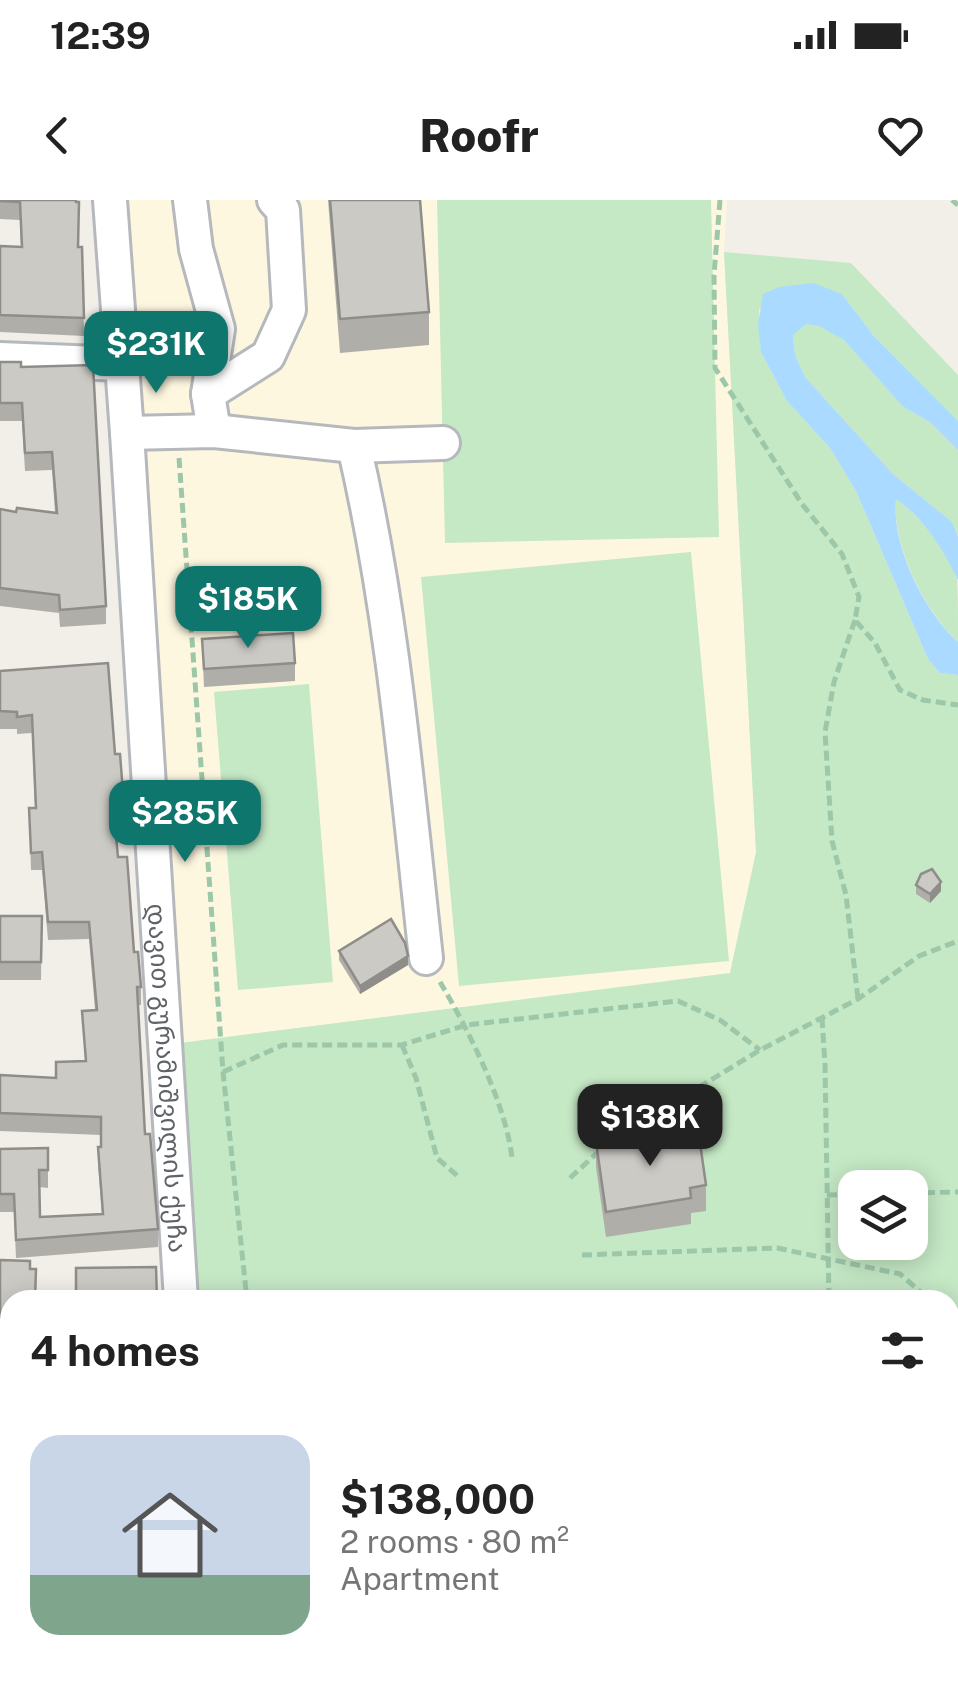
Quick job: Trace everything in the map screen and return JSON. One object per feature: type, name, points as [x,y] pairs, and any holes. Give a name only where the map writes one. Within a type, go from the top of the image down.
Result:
[{"type":"street","name":"დავით გურამიშვილის ქუჩა","points":[[110,200],[180,1290]]},
{"type":"street","points":[[190,200],[196,249],[218,329],[208,394],[214,431]]},
{"type":"street","points":[[208,394],[268,356],[289,310],[283,210],[274,200]]},
{"type":"street","points":[[0,359],[122,364]]},
{"type":"street","points":[[127,433],[214,431],[354,446],[443,443]]},
{"type":"street","points":[[354,446],[370,514],[395,690],[426,958]]},
{"type":"path","points":[[720,200],[714,275],[715,368],[802,504],[842,554],[859,597],[834,682],[825,732],[832,840],[846,895],[858,999]]},
{"type":"path","points":[[177,430],[223,1072],[245,1290]]},
{"type":"path","points":[[855,620],[874,643],[900,690],[923,700],[958,705]]},
{"type":"path","points":[[570,1178],[616,1136],[760,1050],[858,999],[919,956],[958,941]]},
{"type":"path","points":[[426,958],[466,1025],[509,1133],[512,1158]]},
{"type":"path","points":[[223,1072],[283,1045],[402,1045],[466,1025],[678,1001],[720,1020],[760,1050]]},
{"type":"path","points":[[822,1018],[828,1290]]},
{"type":"path","points":[[402,1045],[416,1078],[437,1158],[460,1178]]},
{"type":"path","points":[[928,1193],[958,1192]]},
{"type":"path","points":[[826,1195],[838,1195]]},
{"type":"path","points":[[582,1255],[777,1248],[900,1274],[918,1290]]},
{"type":"path","points":[[842,1682],[862,1682]]},
{"type":"shaded area","points":[[123,200],[727,200],[724,252],[756,852],[730,973],[180,1043]]},
{"type":"green space","points":[[437,200],[711,200],[719,537],[445,543]]},
{"type":"green space","points":[[724,252],[851,263],[958,375],[958,421],[873,335],[842,294],[759,309],[761,352],[787,401],[830,448],[856,491],[928,659],[940,673],[958,675],[958,1290],[194,1290],[180,1043],[730,973],[756,852]]},
{"type":"green space","points":[[805,323],[819,325],[844,340],[902,406],[931,423],[958,450],[958,537],[952,522],[893,474],[805,377],[795,355],[793,335]]},
{"type":"green space","points":[[896,497],[932,534],[953,567],[957,579],[958,642],[933,612],[912,575],[899,535]]},
{"type":"green space","points":[[691,552],[729,961],[459,986],[421,577]]},
{"type":"green space","points":[[309,684],[333,982],[238,990],[214,692]]},
{"type":"water","points":[[813,283],[842,294],[873,335],[958,421],[958,450],[931,423],[902,406],[844,340],[819,326],[806,324],[793,335],[795,355],[805,377],[893,474],[952,522],[958,537],[958,580],[932,535],[896,499],[904,556],[933,613],[958,642],[958,675],[940,673],[928,659],[856,491],[830,448],[787,401],[761,352],[758,325],[763,294],[779,287]]},
{"type":"building","points":[[0,200],[79,202],[84,318],[0,315],[0,246],[22,247],[20,202]]},
{"type":"building","points":[[330,200],[420,200],[429,312],[340,319]]},
{"type":"building","points":[[0,362],[21,362],[21,367],[93,365],[106,606],[60,610],[59,595],[0,588],[0,509],[57,513],[52,452],[25,453],[22,403],[0,403]]},
{"type":"building","points":[[293,633],[295,663],[204,669],[202,639]]},
{"type":"building","points":[[108,663],[115,754],[120,754],[123,792],[112,793],[118,857],[127,857],[134,952],[138,952],[145,1134],[150,1134],[158,1229],[16,1240],[14,1194],[0,1194],[0,1149],[48,1148],[48,1170],[39,1170],[40,1217],[103,1214],[98,1147],[101,1117],[0,1113],[0,1075],[56,1078],[56,1062],[86,1061],[82,1011],[97,1010],[89,922],[48,922],[42,852],[31,853],[29,808],[36,808],[32,715],[17,717],[17,712],[0,711],[0,671]]},
{"type":"building","points":[[932,869],[941,882],[930,894],[916,885],[921,874]]},
{"type":"building","points":[[0,916],[42,916],[41,962],[0,962]]},
{"type":"building","points":[[391,919],[408,956],[360,986],[339,951]]},
{"type":"building","points":[[681,1128],[682,1139],[699,1136],[706,1185],[690,1188],[691,1198],[606,1212],[596,1142]]},
{"type":"building","points":[[0,1260],[30,1261],[30,1269],[36,1269],[35,1290],[0,1290]]},
{"type":"building","points":[[156,1267],[157,1290],[76,1290],[76,1268]]}]
